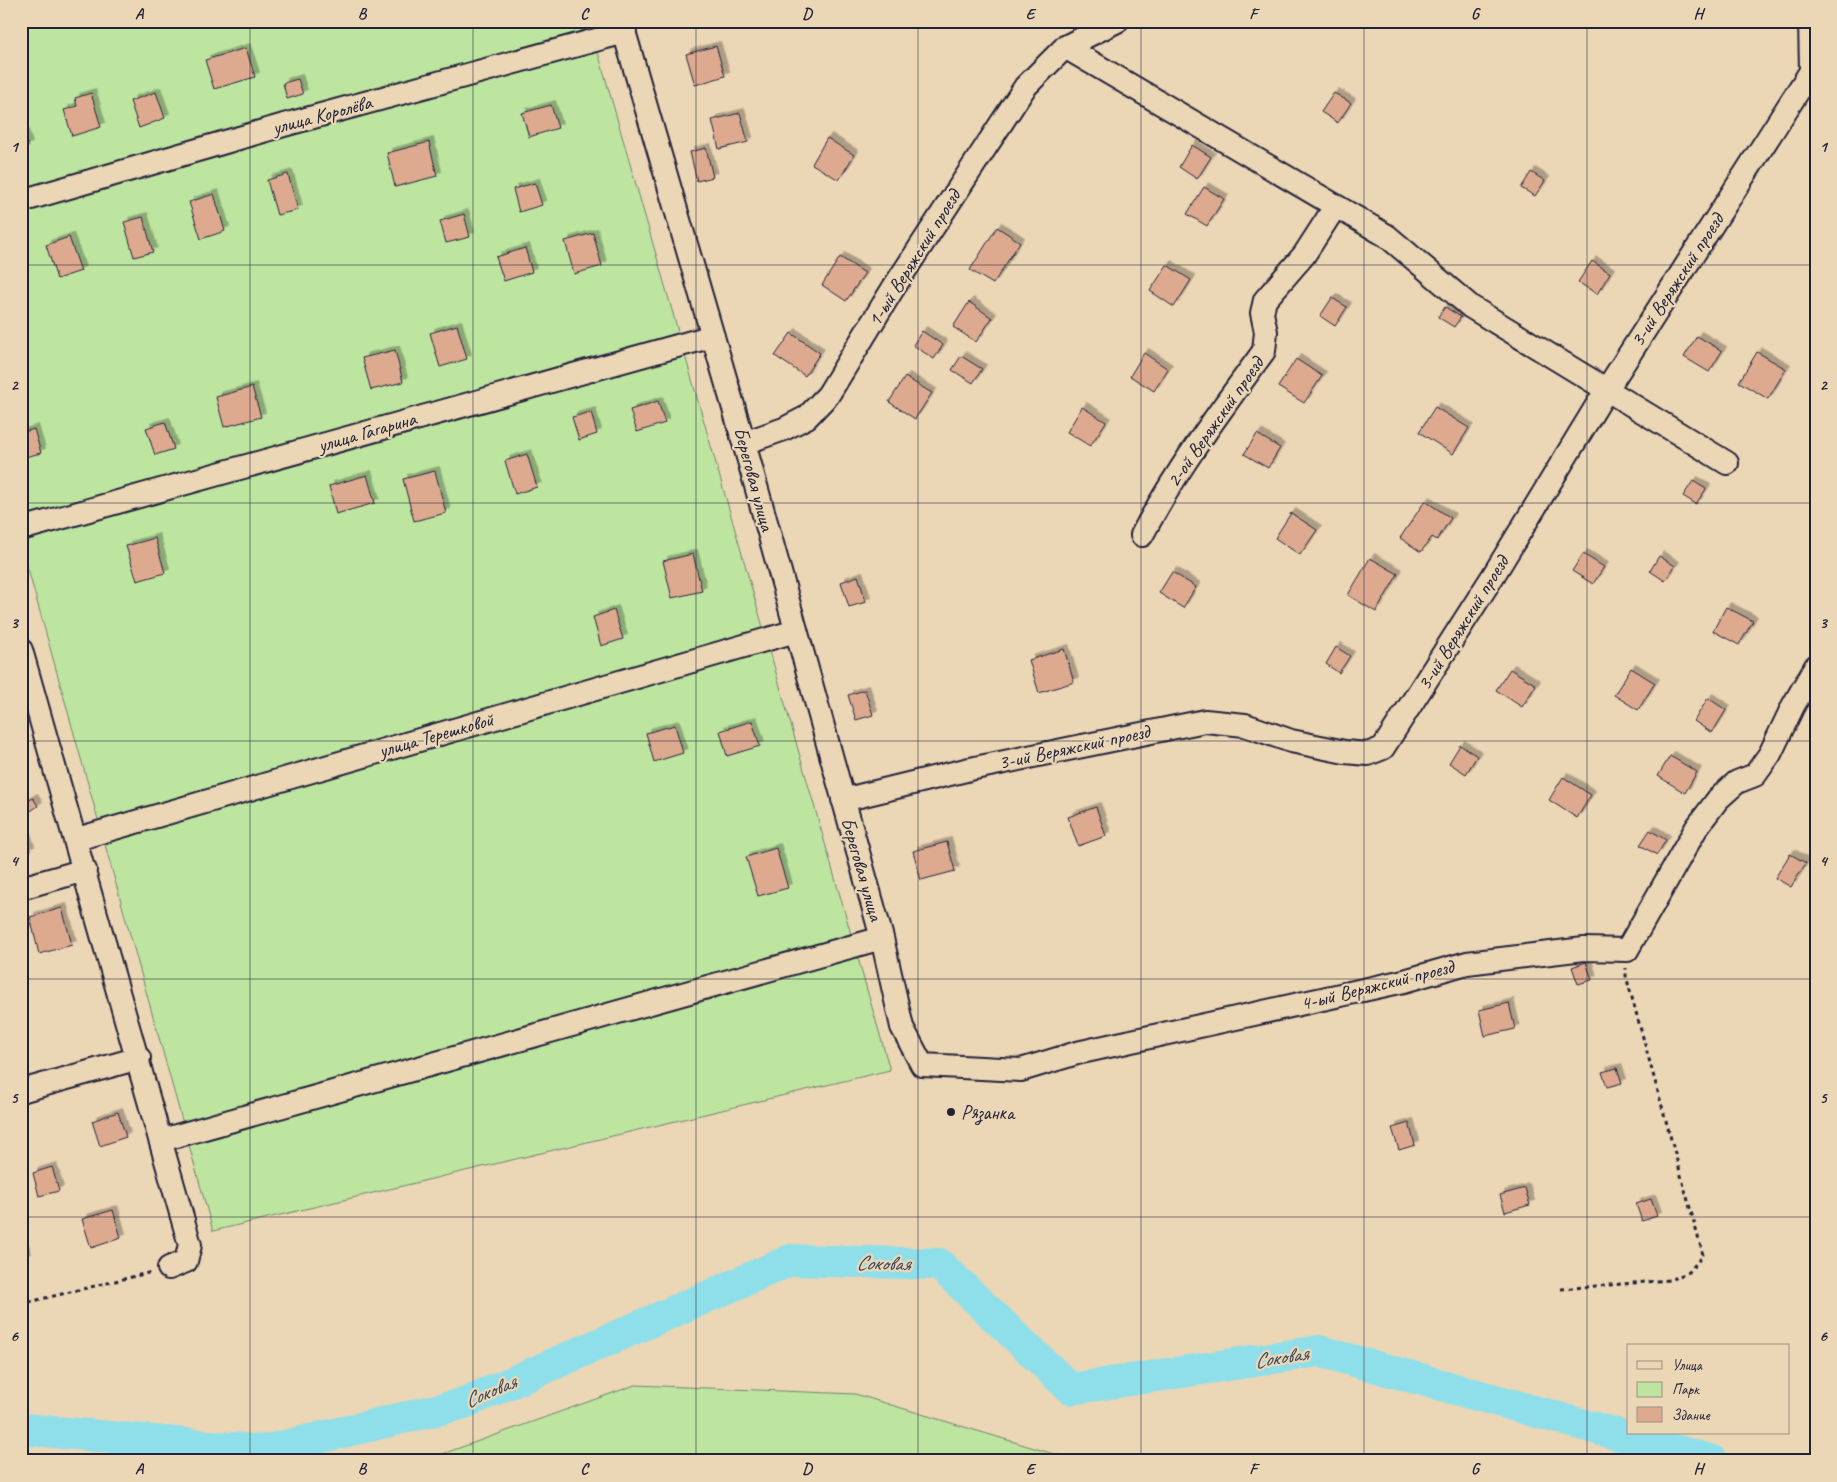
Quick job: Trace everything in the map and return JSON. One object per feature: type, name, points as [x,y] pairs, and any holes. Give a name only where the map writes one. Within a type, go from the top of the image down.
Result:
[{"type":"street","name":"1-ый Веряжский проезд","points":[[744,443],[784,429],[806,417],[828,395],[894,287],[1025,87],[1065,47],[1117,21]]},
{"type":"street","name":"3-ий Веряжский проезд","points":[[843,800],[980,767],[1205,721],[1245,725],[1291,741],[1345,752],[1368,754],[1383,748],[1493,576],[1608,389],[1811,71],[1810,21]]},
{"type":"street","name":"улица Королёва","points":[[21,202],[623,27]]},
{"type":"street","name":"Береговая улица","points":[[623,27],[744,443],[882,938]]},
{"type":"street","points":[[1065,47],[1386,236],[1471,307],[1727,463]]},
{"type":"street","name":"2-ой Веряжский проезд","points":[[1142,535],[1158,505],[1197,443],[1264,351],[1266,332],[1262,313],[1265,300],[1304,255],[1335,207]]},
{"type":"street","name":"улица Гагарина","points":[[21,529],[713,336]]},
{"type":"street","name":"улица Терешковой","points":[[77,839],[796,631]]},
{"type":"street","points":[[21,650],[77,839],[190,1246],[186,1261],[169,1268]]},
{"type":"street","points":[[1627,950],[1697,828],[1718,799],[1737,782],[1755,776],[1770,754],[1792,706],[1816,666]]},
{"type":"street","points":[[21,888],[85,870]]},
{"type":"street","points":[[162,1140],[882,938]]},
{"type":"street","name":"4-ый Веряжский проезд","points":[[882,938],[902,1027],[922,1065],[1021,1070],[1077,1053],[1404,981],[1467,963],[1584,949],[1627,950]]},
{"type":"street","points":[[21,1091],[138,1058]]},
{"type":"path","points":[[1561,1289],[1670,1280],[1689,1272],[1703,1255],[1662,1116],[1626,976],[1627,950]]},
{"type":"path","points":[[21,1304],[169,1268]]},
{"type":"green space","points":[[21,21],[589,21],[890,1070],[213,1231],[21,544]]},
{"type":"green space","points":[[635,1385],[855,1394],[1077,1461],[423,1461]]},
{"type":"building","points":[[420,21],[442,21],[421,27]]},
{"type":"building","points":[[716,46],[725,76],[695,85],[686,54]]},
{"type":"building","points":[[246,48],[255,77],[214,89],[205,60]]},
{"type":"building","points":[[298,79],[303,94],[287,99],[283,83]]},
{"type":"building","points":[[156,92],[165,118],[139,128],[130,101]]},
{"type":"building","points":[[91,93],[101,127],[72,136],[64,110],[77,106],[75,98]]},
{"type":"building","points":[[1334,93],[1351,103],[1338,123],[1321,112]]},
{"type":"building","points":[[551,105],[558,128],[529,137],[522,113]]},
{"type":"building","points":[[740,113],[748,142],[719,149],[712,120]]},
{"type":"building","points":[[21,123],[28,147],[21,149]]},
{"type":"building","points":[[827,138],[854,155],[839,180],[812,164]]},
{"type":"building","points":[[429,142],[437,176],[395,187],[387,153]]},
{"type":"building","points":[[1192,145],[1211,157],[1197,179],[1179,167]]},
{"type":"building","points":[[706,148],[713,177],[697,181],[690,152]]},
{"type":"building","points":[[1531,172],[1545,181],[1535,196],[1521,188]]},
{"type":"building","points":[[288,174],[298,210],[277,215],[267,180]]},
{"type":"building","points":[[535,183],[542,205],[519,212],[513,189]]},
{"type":"building","points":[[1204,187],[1224,199],[1207,226],[1187,214]]},
{"type":"building","points":[[214,194],[225,231],[201,239],[189,202]]},
{"type":"building","points":[[464,214],[470,237],[446,243],[440,221]]},
{"type":"building","points":[[143,217],[153,252],[134,257],[124,222]]},
{"type":"building","points":[[997,227],[1020,242],[993,284],[970,270]]},
{"type":"building","points":[[593,233],[602,266],[574,274],[565,241]]},
{"type":"building","points":[[69,237],[81,271],[57,279],[46,245]]},
{"type":"building","points":[[525,248],[532,272],[504,281],[496,257]]},
{"type":"building","points":[[840,257],[865,273],[846,301],[822,285]]},
{"type":"building","points":[[1592,261],[1610,273],[1597,294],[1578,282]]},
{"type":"building","points":[[1167,265],[1191,280],[1174,307],[1150,291]]},
{"type":"building","points":[[1332,298],[1347,307],[1335,326],[1320,316]]},
{"type":"building","points":[[969,302],[992,318],[976,342],[953,327]]},
{"type":"building","points":[[1445,307],[1461,317],[1454,327],[1438,317]]},
{"type":"building","points":[[457,325],[467,359],[440,367],[430,333]]},
{"type":"building","points":[[922,331],[943,345],[934,359],[913,345]]},
{"type":"building","points":[[791,333],[820,353],[805,376],[775,356]]},
{"type":"building","points":[[1697,336],[1722,351],[1709,372],[1684,357]]},
{"type":"building","points":[[395,350],[403,382],[371,390],[362,358]]},
{"type":"building","points":[[1757,352],[1786,369],[1768,399],[1739,382]]},
{"type":"building","points":[[1144,353],[1168,369],[1154,391],[1130,376]]},
{"type":"building","points":[[961,356],[982,369],[973,383],[952,370]]},
{"type":"building","points":[[1296,359],[1322,376],[1304,403],[1278,387]]},
{"type":"building","points":[[905,377],[932,393],[915,419],[889,402]]},
{"type":"building","points":[[252,387],[261,417],[224,427],[216,397]]},
{"type":"building","points":[[658,401],[665,423],[637,432],[630,410]]},
{"type":"building","points":[[1082,407],[1106,422],[1090,446],[1067,432]]},
{"type":"building","points":[[1435,407],[1469,428],[1453,454],[1419,432]]},
{"type":"building","points":[[591,412],[597,434],[579,440],[572,417]]},
{"type":"building","points":[[165,422],[174,449],[155,455],[146,428]]},
{"type":"building","points":[[34,429],[41,453],[21,458],[21,433]]},
{"type":"building","points":[[1257,434],[1280,448],[1268,468],[1244,454]]},
{"type":"building","points":[[527,454],[537,487],[515,494],[505,461]]},
{"type":"building","points":[[435,471],[446,513],[414,521],[403,479]]},
{"type":"building","points":[[367,475],[375,503],[336,514],[329,486]]},
{"type":"building","points":[[1693,481],[1706,489],[1696,504],[1683,496]]},
{"type":"building","points":[[1425,501],[1451,518],[1437,540],[1432,537],[1421,552],[1400,538]]},
{"type":"building","points":[[1291,513],[1317,530],[1300,555],[1275,538]]},
{"type":"building","points":[[155,538],[165,573],[137,581],[126,546]]},
{"type":"building","points":[[693,554],[702,591],[672,598],[663,561]]},
{"type":"building","points":[[1583,554],[1604,567],[1593,584],[1572,571]]},
{"type":"building","points":[[1659,556],[1675,566],[1665,581],[1650,571]]},
{"type":"building","points":[[1370,558],[1398,574],[1376,612],[1348,595]]},
{"type":"building","points":[[1172,572],[1196,587],[1183,608],[1159,593]]},
{"type":"building","points":[[858,576],[866,602],[849,607],[841,582]]},
{"type":"building","points":[[1726,607],[1753,621],[1739,645],[1713,631]]},
{"type":"building","points":[[614,610],[623,639],[601,646],[593,617]]},
{"type":"building","points":[[1336,647],[1350,656],[1339,673],[1326,664]]},
{"type":"building","points":[[1064,649],[1074,682],[1039,693],[1029,660]]},
{"type":"building","points":[[1631,668],[1655,683],[1638,710],[1614,695]]},
{"type":"building","points":[[1510,669],[1536,685],[1522,707],[1496,690]]},
{"type":"building","points":[[865,690],[873,715],[856,720],[848,695]]},
{"type":"building","points":[[1708,698],[1726,710],[1712,733],[1694,721]]},
{"type":"building","points":[[752,721],[760,746],[727,756],[720,731]]},
{"type":"building","points":[[675,725],[683,753],[654,762],[646,733]]},
{"type":"building","points":[[1460,745],[1477,756],[1466,774],[1449,763]]},
{"type":"building","points":[[1670,756],[1697,772],[1685,793],[1658,776]]},
{"type":"building","points":[[1563,777],[1591,795],[1577,818],[1549,800]]},
{"type":"building","points":[[33,798],[38,806],[29,812],[23,804]]},
{"type":"building","points":[[1096,807],[1106,836],[1078,846],[1068,817]]},
{"type":"building","points":[[1650,830],[1666,840],[1657,855],[1640,845]]},
{"type":"building","points":[[25,834],[30,851],[21,853],[21,835]]},
{"type":"building","points":[[947,842],[955,871],[921,880],[913,851]]},
{"type":"building","points":[[776,848],[788,888],[758,896],[746,857]]},
{"type":"building","points":[[1790,854],[1806,863],[1791,887],[1775,878]]},
{"type":"building","points":[[62,908],[72,945],[39,954],[30,917]]},
{"type":"building","points":[[1586,962],[1592,980],[1578,984],[1572,967]]},
{"type":"building","points":[[1509,1003],[1515,1029],[1485,1036],[1479,1010]]},
{"type":"building","points":[[1617,1068],[1622,1083],[1607,1087],[1602,1072]]},
{"type":"building","points":[[118,1112],[126,1137],[100,1146],[92,1121]]},
{"type":"building","points":[[1409,1123],[1415,1145],[1399,1150],[1392,1128]]},
{"type":"building","points":[[52,1167],[59,1191],[39,1196],[33,1173]]},
{"type":"building","points":[[1525,1188],[1530,1205],[1505,1212],[1500,1195]]},
{"type":"building","points":[[1651,1199],[1657,1216],[1642,1221],[1636,1204]]},
{"type":"building","points":[[113,1210],[121,1238],[91,1248],[82,1219]]},
{"type":"building","points":[[21,1241],[27,1258],[21,1260]]},
{"type":"waterway","name":"Соковая","points":[[21,1429],[263,1451],[462,1404],[791,1260],[939,1264],[1071,1389],[1319,1351],[1713,1461]]},
{"type":"place","name":"Рязанка","points":[[951,1112]]}]
